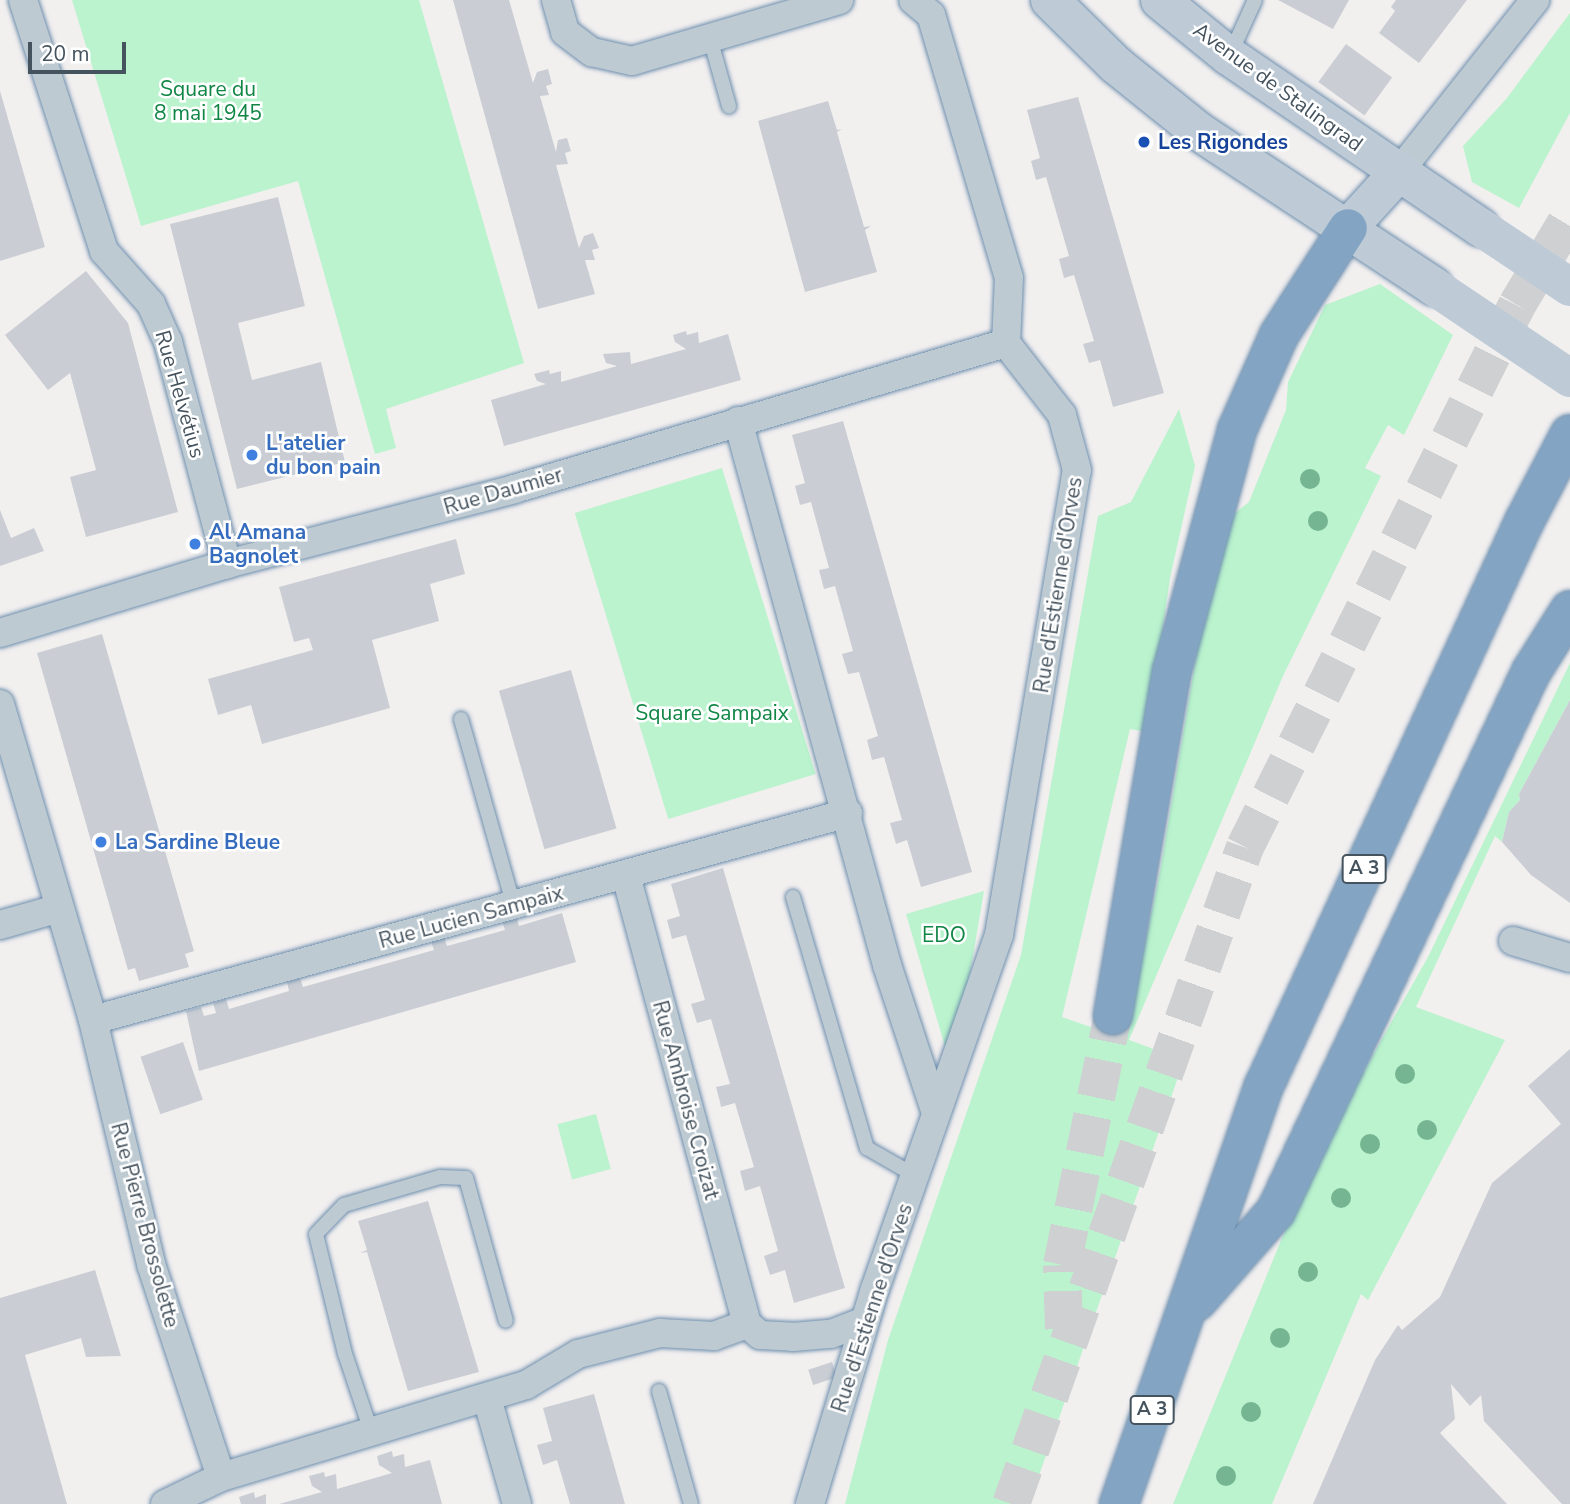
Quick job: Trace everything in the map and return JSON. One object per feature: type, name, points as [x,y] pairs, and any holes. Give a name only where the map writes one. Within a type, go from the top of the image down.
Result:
[{"type":"highway","points":[[1113,1015],[1172,671],[1237,430],[1279,335],[1348,228]]},
{"type":"highway","name":"A 3","points":[[1119,1504],[1264,1086],[1524,522],[1570,434]]},
{"type":"highway","points":[[1184,1315],[1276,1211],[1531,672],[1570,610]]},
{"type":"main road","points":[[1050,0],[1116,65],[1198,131],[1348,228],[1570,378]]},
{"type":"main road","name":"Avenue de Stalingrad","points":[[1160,0],[1229,56],[1570,287]]},
{"type":"main road","points":[[1348,228],[1398,173]]},
{"type":"street","name":"Rue Helvétius","points":[[23,0],[88,215],[104,251],[151,303],[168,342],[227,564]]},
{"type":"street","points":[[556,0],[565,32],[592,52],[632,61],[839,0]]},
{"type":"street","points":[[914,0],[931,15],[1009,278],[1006,343]]},
{"type":"street","points":[[1398,173],[1535,0]]},
{"type":"street","name":"Rue Daumier","points":[[0,633],[227,564],[514,489],[1006,343]]},
{"type":"street","name":"Rue d'Estienne d'Orves","points":[[810,1504],[865,1321],[999,935],[1011,881],[1077,470],[1062,415],[1006,343]]},
{"type":"street","points":[[738,421],[848,813],[887,965],[936,1113]]},
{"type":"street","name":"Rue Pierre Brossolette","points":[[0,704],[93,1020],[151,1264],[222,1478]]},
{"type":"street","name":"Rue Lucien Sampaix","points":[[93,1020],[848,813]]},
{"type":"street","name":"Rue Ambroise Croizat","points":[[626,876],[747,1325]]},
{"type":"street","points":[[0,925],[60,908]]},
{"type":"street","points":[[1513,941],[1570,958]]},
{"type":"street","points":[[165,1504],[222,1478],[526,1385],[578,1354],[660,1333],[714,1336],[747,1325],[760,1335],[793,1337],[831,1334],[865,1321]]},
{"type":"street","points":[[487,1398],[517,1504]]},
{"type":"lane","points":[[1229,56],[1255,0]]},
{"type":"lane","points":[[710,38],[729,106]]},
{"type":"lane","points":[[461,719],[514,905]]},
{"type":"lane","points":[[793,897],[867,1148],[914,1175]]},
{"type":"lane","points":[[373,1434],[345,1354],[316,1234],[344,1205],[440,1177],[466,1178],[506,1321]]},
{"type":"lane","points":[[659,1391],[691,1504]]},
{"type":"green space","name":"Square du 8 mai 1945","points":[[72,0],[419,0],[524,363],[386,409],[396,448],[375,454],[298,181],[141,226]]},
{"type":"green space","points":[[1570,13],[1570,113],[1519,208],[1472,182],[1463,146],[1507,98]]},
{"type":"green space","points":[[1380,284],[1453,335],[1404,435],[1388,425],[1365,468],[1381,476],[1283,676],[1129,1040],[1184,1060],[1029,1504],[845,1504],[888,1340],[1021,955],[1098,516],[1131,502],[1179,409],[1195,466],[1170,578],[1148,732],[1130,729],[1062,1017],[1125,1039],[1160,871],[1205,603],[1226,520],[1249,502],[1286,410],[1288,382],[1325,305]]},
{"type":"green space","name":"Square Sampaix","points":[[722,468],[816,774],[668,819],[575,513]]},
{"type":"green space","points":[[1570,663],[1570,700],[1519,794],[1520,800],[1509,812],[1502,842],[1495,836],[1416,1007],[1505,1040],[1368,1300],[1361,1294],[1272,1504],[1173,1504],[1314,1160],[1429,955]]},
{"type":"green space","name":"EDO","points":[[984,891],[966,997],[946,1050],[906,914]]},
{"type":"green space","points":[[596,1114],[611,1169],[572,1179],[557,1124]]},
{"type":"building","points":[[453,0],[509,0],[533,83],[537,72],[548,69],[552,84],[546,86],[549,95],[540,96],[556,152],[558,140],[567,138],[571,151],[565,153],[568,164],[556,165],[579,248],[584,236],[593,233],[599,248],[592,250],[595,260],[585,260],[595,294],[538,309]]},
{"type":"building","points":[[1278,0],[1349,0],[1333,29]]},
{"type":"building","points":[[1396,0],[1467,0],[1419,63],[1379,33],[1395,11],[1391,7]]},
{"type":"building","points":[[1346,44],[1392,78],[1364,116],[1318,82]]},
{"type":"building","points":[[0,91],[45,247],[0,261]]},
{"type":"building","points":[[1078,97],[1164,393],[1113,407],[1100,360],[1089,363],[1083,344],[1094,341],[1074,275],[1064,278],[1059,259],[1069,256],[1046,177],[1036,180],[1031,161],[1040,158],[1027,110]]},
{"type":"building","points":[[828,101],[837,130],[842,129],[837,132],[864,227],[871,226],[865,230],[877,272],[805,292],[758,121]]},
{"type":"building","points":[[278,197],[305,306],[238,323],[252,380],[321,362],[345,462],[237,489],[170,224]]},
{"type":"building","points":[[86,271],[128,323],[178,512],[86,537],[70,477],[96,470],[70,373],[48,390],[5,335]]},
{"type":"building","points":[[686,331],[687,335],[698,332],[699,343],[728,334],[741,380],[504,446],[491,400],[546,384],[537,381],[534,374],[549,370],[550,374],[561,371],[561,382],[617,366],[606,363],[603,354],[630,352],[631,364],[686,349],[675,342],[673,335]]},
{"type":"building","points":[[843,421],[972,872],[921,887],[907,840],[896,844],[890,823],[902,820],[884,757],[872,760],[867,740],[878,736],[859,672],[848,674],[842,654],[853,651],[835,586],[824,589],[819,570],[829,568],[811,502],[800,505],[795,486],[805,483],[792,435]]},
{"type":"building","points":[[0,510],[11,538],[34,528],[44,551],[0,566]]},
{"type":"building","points":[[456,539],[465,574],[430,584],[439,621],[372,640],[390,708],[262,744],[251,705],[218,715],[208,679],[313,650],[309,638],[294,642],[279,587]]},
{"type":"building","points":[[102,634],[194,951],[185,954],[189,967],[139,981],[135,968],[128,970],[37,653]]},
{"type":"building","points":[[571,670],[616,829],[544,849],[499,691]]},
{"type":"building","points":[[1570,700],[1570,903],[1531,875],[1502,842],[1509,812],[1520,800],[1519,794]]},
{"type":"building","points":[[723,868],[845,1288],[794,1303],[785,1270],[770,1275],[764,1256],[778,1251],[760,1186],[745,1191],[740,1171],[754,1167],[735,1103],[721,1107],[716,1087],[730,1084],[711,1019],[697,1023],[691,1004],[705,1000],[686,935],[672,939],[667,920],[680,916],[671,884]]},
{"type":"building","points":[[562,913],[576,962],[199,1071],[186,1011],[201,1007],[204,1016],[216,1013],[213,1003],[226,999],[229,1009],[289,991],[287,982],[300,978],[303,987],[434,950],[431,941],[444,937],[447,946],[505,930],[502,920],[516,916],[519,926]]},
{"type":"building","points":[[183,1042],[203,1100],[160,1114],[140,1057]]},
{"type":"building","points":[[1570,1049],[1570,1504],[1562,1504],[1484,1421],[1481,1395],[1470,1406],[1451,1384],[1455,1419],[1440,1433],[1507,1504],[1313,1504],[1375,1360],[1398,1325],[1402,1330],[1440,1297],[1492,1183],[1561,1124],[1528,1086]]},
{"type":"building","points":[[428,1201],[479,1372],[408,1391],[367,1252],[360,1253],[367,1250],[358,1221]]},
{"type":"building","points":[[95,1270],[121,1356],[86,1357],[81,1338],[25,1355],[67,1504],[0,1504],[0,1298]]},
{"type":"building","points":[[832,1362],[837,1377],[813,1385],[808,1370]]},
{"type":"building","points":[[594,1394],[625,1504],[570,1504],[557,1460],[543,1465],[537,1445],[552,1441],[543,1408]]},
{"type":"building","points":[[392,1451],[393,1457],[404,1454],[405,1467],[430,1460],[442,1504],[279,1504],[322,1492],[312,1486],[309,1476],[324,1472],[325,1477],[336,1474],[337,1489],[392,1473],[379,1465],[377,1456]]},
{"type":"building","points":[[254,1492],[255,1498],[266,1494],[266,1504],[241,1504],[239,1497]]},
{"type":"tunnel","points":[[1011,1504],[1245,847],[1517,305],[1570,216]]},
{"type":"tunnel","points":[[1064,1329],[1062,1265],[1113,1015]]},
{"type":"place","name":"Les Rigondes","points":[[1144,142]]},
{"type":"place","name":"L'atelier du bon pain","points":[[252,455]]},
{"type":"place","name":"Al Amana Bagnolet","points":[[195,544]]},
{"type":"place","name":"La Sardine Bleue","points":[[101,842]]}]
